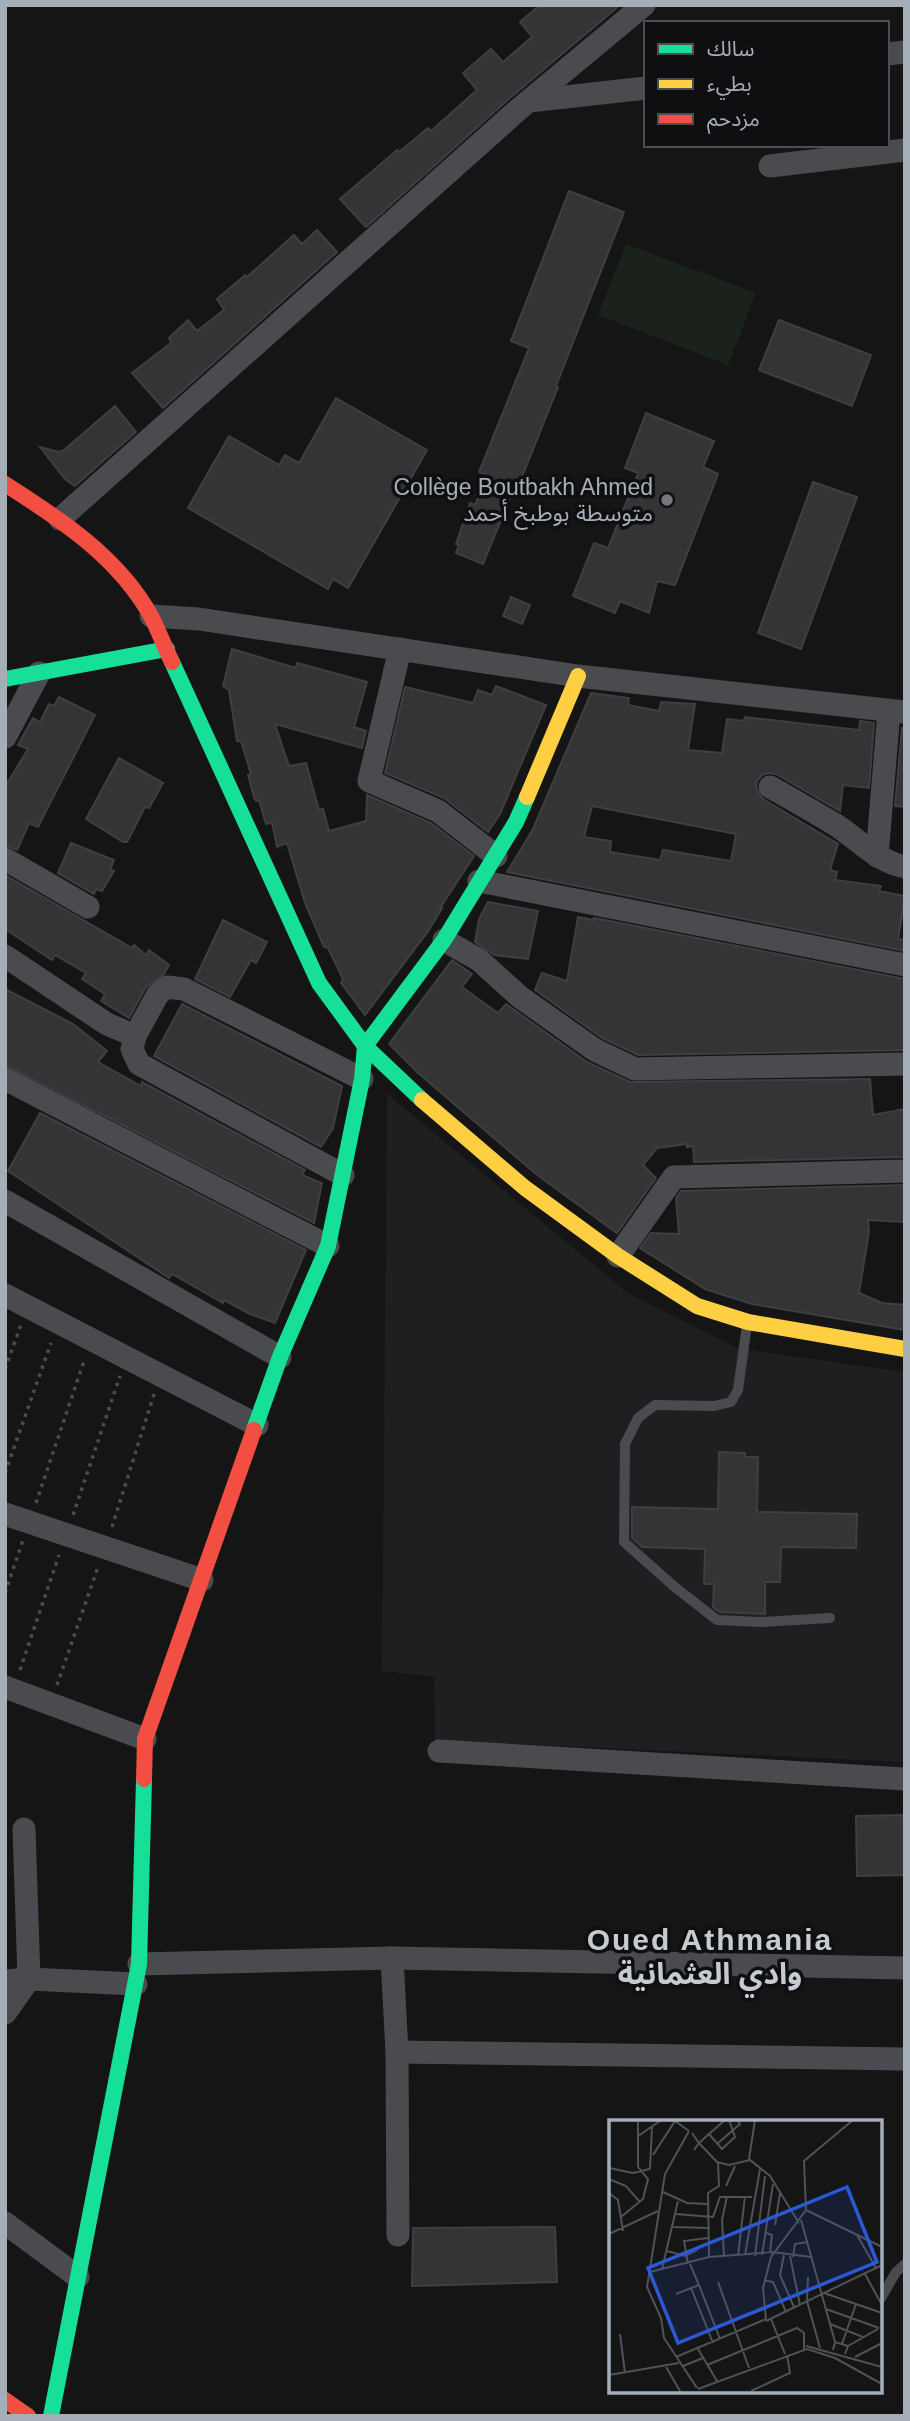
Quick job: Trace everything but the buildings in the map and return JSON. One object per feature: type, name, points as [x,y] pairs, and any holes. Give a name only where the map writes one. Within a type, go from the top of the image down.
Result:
[{"type":"street","points":[[60,519],[529,101],[644,5]]},
{"type":"street","points":[[529,101],[644,88]]},
{"type":"street","points":[[770,166],[905,150]]},
{"type":"street","points":[[5,484],[60,519],[123,576],[151,616],[319,983],[365,1046],[406,1087],[525,1188],[618,1256],[697,1306],[748,1322],[905,1349]]},
{"type":"street","points":[[151,616],[199,619],[578,676],[897,712],[877,856]]},
{"type":"street","points":[[5,679],[167,649]]},
{"type":"street","points":[[400,649],[369,781],[438,811],[496,856]]},
{"type":"street","points":[[5,737],[39,673]]},
{"type":"street","points":[[51,2416],[137,1974],[145,1739],[280,1357],[328,1246],[362,1079],[365,1046],[444,940],[516,822],[578,676]]},
{"type":"street","points":[[770,787],[838,827],[877,856],[894,865],[905,867]]},
{"type":"street","points":[[5,859],[88,907]]},
{"type":"street","points":[[480,881],[905,965]]},
{"type":"street","points":[[444,940],[479,960],[520,998],[595,1050],[635,1069],[905,1064]]},
{"type":"street","points":[[5,956],[107,1024],[135,1036]]},
{"type":"street","points":[[343,1175],[139,1064],[132,1049],[135,1036],[158,994],[167,987],[184,989],[362,1079]]},
{"type":"street","points":[[5,1079],[328,1246]]},
{"type":"street","points":[[618,1256],[674,1177],[905,1171]]},
{"type":"street","points":[[5,1201],[280,1357]]},
{"type":"street","points":[[5,1295],[257,1425]]},
{"type":"street","points":[[5,1514],[202,1580]]},
{"type":"street","points":[[9,1689],[145,1739]]},
{"type":"street","points":[[439,1751],[905,1779]]},
{"type":"street","points":[[5,2013],[29,1979],[24,1829]]},
{"type":"street","points":[[392,1958],[397,2052],[398,2235]]},
{"type":"street","points":[[5,1981],[392,1958],[905,1968]]},
{"type":"street","points":[[397,2052],[905,2059]]},
{"type":"street","points":[[5,2223],[78,2277]]},
{"type":"street","points":[[5,2400],[28,2416]]},
{"type":"lane","points":[[748,1322],[738,1390],[731,1402],[714,1406],[655,1405],[638,1418],[625,1444],[624,1542],[717,1620],[761,1622],[830,1618]]},
{"type":"lane","points":[[882,2297],[905,2264]]},
{"type":"path","points":[[5,1369],[28,1307]]},
{"type":"path","points":[[5,1473],[59,1323]]},
{"type":"path","points":[[5,1593],[91,1339]]},
{"type":"path","points":[[9,1689],[66,1535],[126,1358]]},
{"type":"path","points":[[50,1704],[105,1548],[160,1375]]},
{"type":"shaded area","points":[[626,244],[756,293],[728,365],[598,315]]},
{"type":"shaded area","points":[[387,1094],[628,1293],[740,1349],[905,1372],[905,1762],[435,1740],[434,1677],[382,1671]]},
{"type":"traffic: fast","points":[[5,679],[167,649]]},
{"type":"traffic: fast","points":[[172,662],[319,983],[365,1046],[422,1100]]},
{"type":"traffic: fast","points":[[254,1430],[280,1357],[328,1246],[362,1079],[365,1046],[444,940],[516,822],[527,797]]},
{"type":"traffic: fast","points":[[51,2416],[139,1964],[144,1779]]},
{"type":"traffic: slow","points":[[527,797],[578,676]]},
{"type":"traffic: slow","points":[[422,1100],[525,1188],[618,1256],[697,1306],[748,1322],[905,1349]]},
{"type":"traffic: jam","points":[[5,484],[47,511],[106,558],[139,596],[172,662]]},
{"type":"traffic: jam","points":[[144,1779],[145,1739],[254,1430]]},
{"type":"traffic: jam","points":[[5,2400],[28,2416]]},
{"type":"place","name":"Collège Boutbakh Ahmed متوسطة بوطبخ أحمد","points":[[667,500]]},
{"type":"district","name":"Oued Athmania وادي العثمانية","points":[[710,1958]]}]
